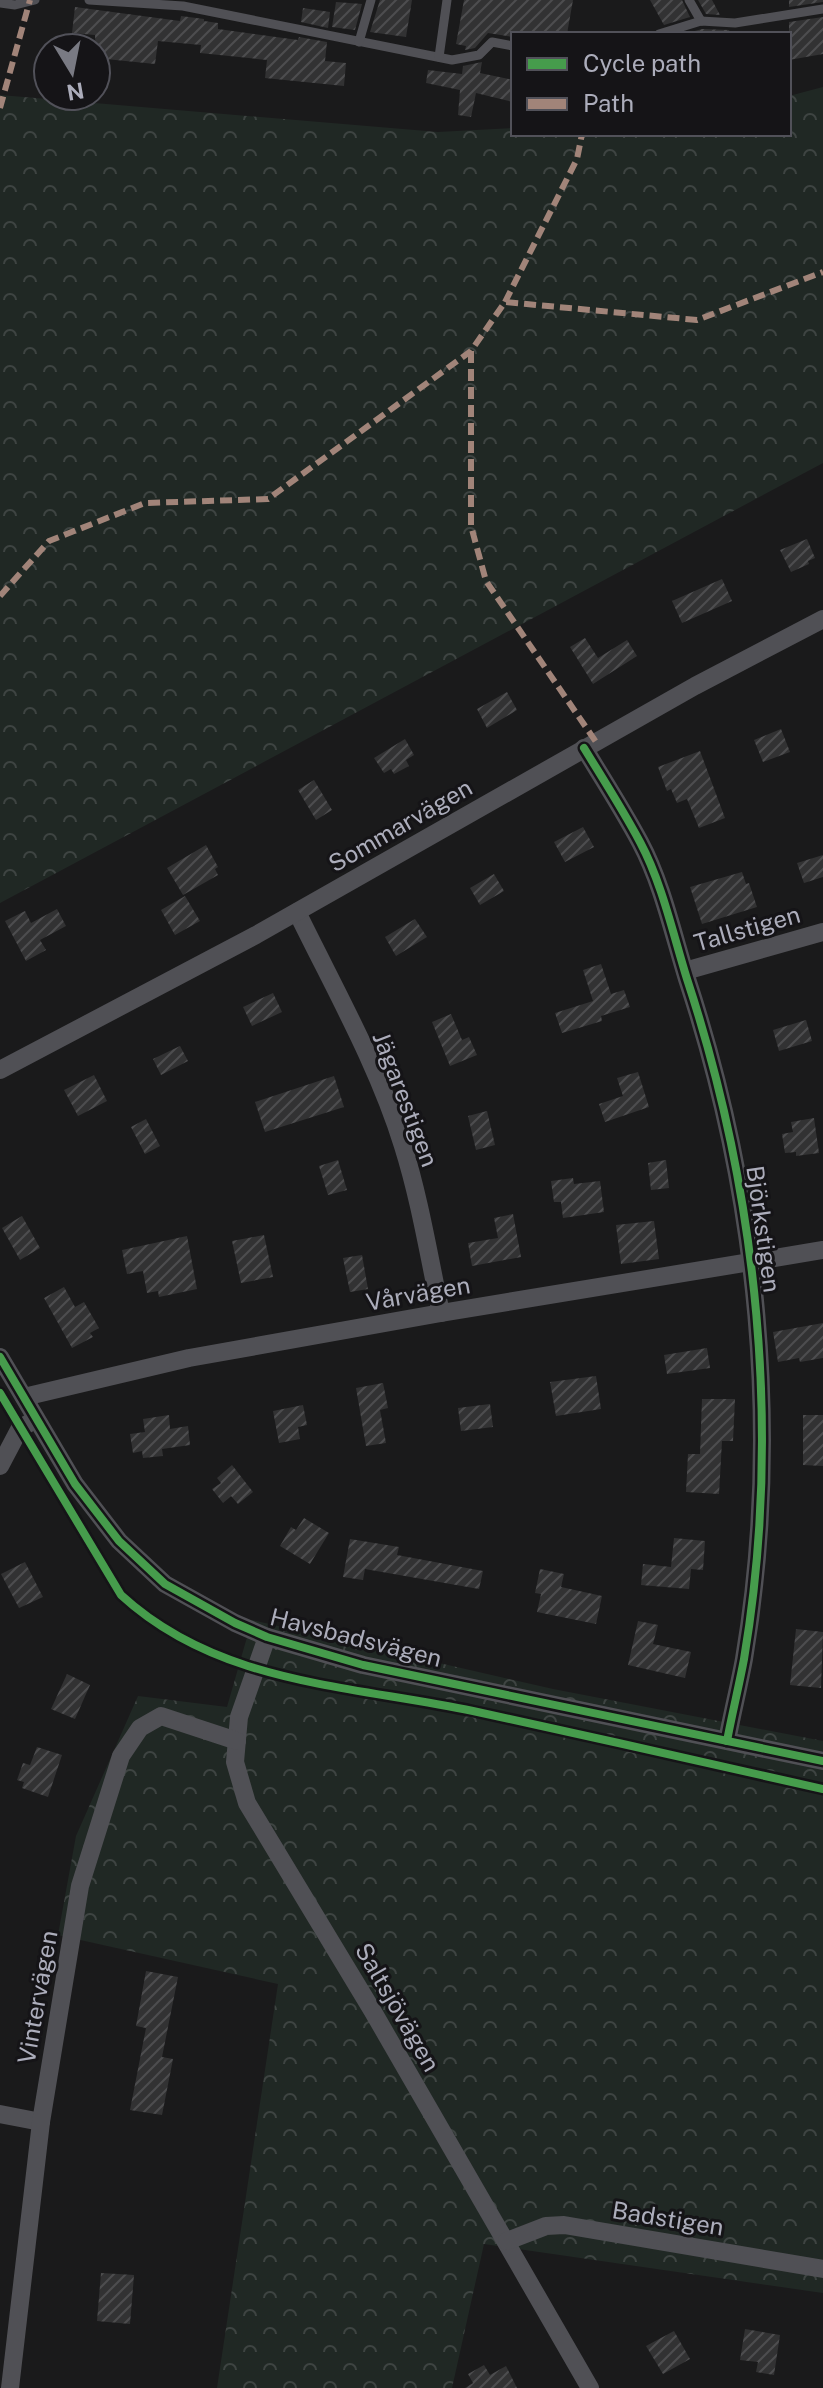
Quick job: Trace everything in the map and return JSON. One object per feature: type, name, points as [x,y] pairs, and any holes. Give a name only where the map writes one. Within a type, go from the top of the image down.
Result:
[{"type":"street","name":"Sommarvägen","points":[[0,1070],[297,912],[695,686],[823,619]]},
{"type":"street","name":"Björkstigen","points":[[584,748],[641,843],[709,1044],[727,1117],[752,1262],[761,1449],[759,1522],[744,1657],[727,1741]]},
{"type":"street","name":"Jägarestigen","points":[[297,912],[367,1056],[402,1143],[441,1313]]},
{"type":"street","name":"Tallstigen","points":[[685,971],[823,932]]},
{"type":"street","name":"Vårvägen","points":[[24,1397],[189,1358],[823,1250]]},
{"type":"street","name":"Havsbadsvägen","points":[[0,1357],[75,1484],[119,1541],[165,1584],[235,1623],[267,1637],[363,1665],[823,1761]]},
{"type":"street","points":[[0,1466],[20,1428],[35,1420]]},
{"type":"street","name":"Saltsjövägen","points":[[267,1637],[239,1717],[235,1762],[247,1803],[348,1969],[590,2388]]},
{"type":"street","name":"Vintervägen","points":[[10,2388],[41,2122],[80,1886],[121,1756],[140,1728],[161,1716],[237,1741]]},
{"type":"street","points":[[0,2114],[41,2122]]},
{"type":"street","name":"Badstigen","points":[[507,2241],[546,2226],[564,2225],[823,2269]]},
{"type":"lane","points":[[0,3],[15,5],[35,0]]},
{"type":"lane","points":[[89,0],[184,3],[452,60],[479,55],[492,42],[511,46]]},
{"type":"lane","points":[[359,42],[371,0]]},
{"type":"lane","points":[[439,57],[447,0]]},
{"type":"lane","points":[[689,0],[701,21]]},
{"type":"lane","points":[[665,32],[701,21],[735,23],[823,9]]},
{"type":"green space","points":[[823,87],[823,463],[0,903],[0,95],[32,98],[32,112],[112,112],[112,104],[438,132],[511,128],[511,136],[791,136],[791,95]]},
{"type":"green space","points":[[252,1620],[553,1689],[823,1741],[823,2293],[484,2244],[452,2388],[217,2388],[278,1984],[58,1935],[76,1836],[138,1696],[227,1707]]},
{"type":"building","points":[[380,0],[412,0],[406,37],[370,32]]},
{"type":"building","points":[[464,0],[573,0],[567,32],[511,32],[511,37],[488,33],[475,48],[465,50],[466,46],[456,44]]},
{"type":"building","points":[[650,0],[682,0],[690,17],[664,25]]},
{"type":"building","points":[[698,0],[712,0],[720,15],[706,14]]},
{"type":"building","points":[[789,0],[823,0],[823,2],[789,7]]},
{"type":"building","points":[[336,2],[362,4],[355,30],[332,27]]},
{"type":"building","points":[[75,7],[180,21],[181,16],[204,19],[218,23],[218,29],[327,42],[325,61],[346,63],[344,86],[265,78],[267,60],[200,53],[201,45],[158,41],[155,64],[112,60],[112,32],[72,32]]},
{"type":"building","points":[[303,8],[330,12],[328,28],[301,22]]},
{"type":"building","points":[[823,17],[823,54],[791,60],[789,22]]},
{"type":"building","points":[[702,29],[730,32],[691,32]]},
{"type":"building","points":[[482,62],[480,73],[511,80],[511,102],[476,93],[471,117],[458,115],[460,90],[426,83],[428,70],[462,74],[463,66]]},
{"type":"building","points":[[807,539],[815,558],[791,572],[780,550]]},
{"type":"building","points":[[722,579],[732,601],[682,623],[672,601]]},
{"type":"building","points":[[585,638],[598,658],[627,640],[637,656],[593,684],[570,647]]},
{"type":"building","points":[[507,692],[517,710],[487,728],[477,709]]},
{"type":"building","points":[[781,729],[790,752],[763,762],[754,740]]},
{"type":"building","points":[[405,739],[414,755],[406,760],[409,766],[394,774],[391,769],[384,773],[374,758]]},
{"type":"building","points":[[700,751],[725,818],[699,828],[687,799],[677,803],[671,789],[667,791],[658,767]]},
{"type":"building","points":[[314,780],[332,810],[316,820],[298,790]]},
{"type":"building","points":[[583,827],[594,847],[565,862],[554,842]]},
{"type":"building","points":[[206,845],[218,867],[215,869],[218,875],[183,895],[167,868]]},
{"type":"building","points":[[823,855],[823,877],[804,883],[797,863]]},
{"type":"building","points":[[742,872],[757,907],[702,924],[690,887]]},
{"type":"building","points":[[494,874],[504,891],[480,905],[470,888]]},
{"type":"building","points":[[185,896],[200,921],[175,935],[161,910]]},
{"type":"building","points":[[57,909],[66,926],[40,940],[46,950],[26,961],[5,921],[25,911],[31,923]]},
{"type":"building","points":[[415,919],[427,937],[396,956],[385,937]]},
{"type":"building","points":[[601,964],[611,994],[624,990],[630,1007],[601,1016],[602,1021],[562,1033],[555,1013],[593,1001],[583,970]]},
{"type":"building","points":[[273,993],[282,1012],[252,1026],[243,1007]]},
{"type":"building","points":[[451,1014],[462,1040],[469,1037],[477,1055],[450,1066],[432,1022]]},
{"type":"building","points":[[806,1020],[812,1041],[779,1051],[773,1030]]},
{"type":"building","points":[[180,1046],[188,1061],[161,1075],[153,1059]]},
{"type":"building","points":[[638,1072],[649,1107],[605,1122],[599,1104],[623,1096],[617,1078]]},
{"type":"building","points":[[94,1075],[107,1101],[78,1116],[64,1090]]},
{"type":"building","points":[[334,1076],[344,1107],[265,1132],[255,1102]]},
{"type":"building","points":[[487,1111],[495,1145],[476,1150],[468,1116]]},
{"type":"building","points":[[814,1118],[819,1153],[796,1156],[796,1152],[785,1153],[782,1134],[793,1132],[791,1122]]},
{"type":"building","points":[[146,1119],[160,1146],[145,1154],[131,1127]]},
{"type":"building","points":[[338,1160],[347,1190],[328,1195],[319,1166]]},
{"type":"building","points":[[666,1160],[669,1188],[651,1190],[648,1163]]},
{"type":"building","points":[[573,1178],[574,1184],[600,1181],[604,1212],[563,1218],[561,1202],[554,1202],[551,1181]]},
{"type":"building","points":[[513,1214],[521,1257],[472,1266],[468,1243],[498,1238],[494,1218]]},
{"type":"building","points":[[22,1216],[40,1248],[20,1260],[2,1228]]},
{"type":"building","points":[[654,1221],[659,1259],[621,1264],[616,1225]]},
{"type":"building","points":[[264,1235],[273,1277],[241,1283],[232,1241]]},
{"type":"building","points":[[187,1236],[197,1289],[159,1297],[158,1291],[147,1293],[143,1271],[127,1274],[122,1250]]},
{"type":"building","points":[[362,1255],[368,1289],[350,1292],[343,1258]]},
{"type":"building","points":[[64,1287],[75,1307],[84,1302],[99,1328],[90,1333],[93,1337],[72,1348],[44,1298]]},
{"type":"building","points":[[823,1323],[823,1358],[778,1362],[773,1332]]},
{"type":"building","points":[[707,1348],[710,1368],[667,1374],[664,1355]]},
{"type":"building","points":[[596,1376],[601,1409],[556,1416],[550,1382]]},
{"type":"building","points":[[383,1383],[388,1408],[380,1410],[386,1443],[366,1446],[356,1388]]},
{"type":"building","points":[[702,1399],[735,1399],[733,1441],[722,1441],[719,1494],[686,1492],[688,1454],[700,1454]]},
{"type":"building","points":[[490,1404],[493,1427],[461,1431],[458,1408]]},
{"type":"building","points":[[303,1405],[307,1425],[298,1427],[300,1439],[279,1443],[273,1411]]},
{"type":"building","points":[[169,1415],[170,1429],[188,1426],[190,1445],[162,1449],[163,1456],[143,1458],[142,1451],[133,1453],[130,1434],[145,1432],[143,1419]]},
{"type":"building","points":[[803,1415],[823,1415],[823,1466],[803,1465]]},
{"type":"building","points":[[232,1465],[253,1492],[238,1504],[231,1496],[223,1503],[212,1489],[221,1483],[217,1478]]},
{"type":"building","points":[[304,1518],[329,1533],[310,1564],[280,1546],[291,1527],[296,1530]]},
{"type":"building","points":[[674,1538],[705,1541],[703,1570],[691,1569],[689,1589],[641,1585],[643,1564],[671,1567]]},
{"type":"building","points":[[350,1539],[399,1547],[397,1555],[483,1571],[479,1589],[365,1569],[363,1580],[343,1577]]},
{"type":"building","points":[[25,1562],[43,1597],[19,1608],[1,1574]]},
{"type":"building","points":[[540,1569],[564,1574],[561,1587],[602,1596],[596,1624],[537,1612],[541,1594],[535,1593]]},
{"type":"building","points":[[638,1621],[658,1625],[653,1644],[691,1652],[685,1678],[628,1665]]},
{"type":"building","points":[[796,1629],[823,1632],[821,1688],[790,1685]]},
{"type":"building","points":[[67,1674],[90,1685],[75,1719],[51,1709]]},
{"type":"building","points":[[37,1747],[62,1755],[48,1797],[22,1788],[24,1782],[17,1780],[23,1763],[30,1765]]},
{"type":"building","points":[[146,1971],[178,1977],[162,2057],[173,2059],[162,2115],[130,2110],[146,2028],[136,2026]]},
{"type":"building","points":[[101,2273],[134,2275],[130,2324],[97,2321]]},
{"type":"building","points":[[745,2329],[780,2335],[774,2375],[756,2372],[758,2362],[740,2360]]},
{"type":"building","points":[[674,2331],[690,2359],[663,2374],[646,2346]]},
{"type":"building","points":[[484,2365],[490,2375],[506,2366],[517,2388],[465,2388],[473,2383],[468,2374]]},
{"type":"marked path","points":[[0,108],[30,0]]},
{"type":"marked path","points":[[505,302],[577,159],[582,136]]},
{"type":"marked path","points":[[0,596],[49,541],[145,503],[268,499],[471,351],[505,302],[697,320],[823,272]]},
{"type":"marked path","points":[[471,351],[471,526],[486,581],[596,742]]},
{"type":"cycle path","points":[[584,748],[640,842],[661,892],[711,1061],[731,1145],[746,1229],[756,1315],[761,1401],[761,1488],[755,1574],[744,1659],[727,1741]]},
{"type":"cycle path","points":[[0,1357],[75,1484],[119,1541],[165,1584],[235,1623],[267,1637],[363,1665],[823,1761]]},
{"type":"cycle path","points":[[0,1393],[121,1595],[159,1625],[200,1647],[288,1677],[473,1711],[823,1789]]}]
